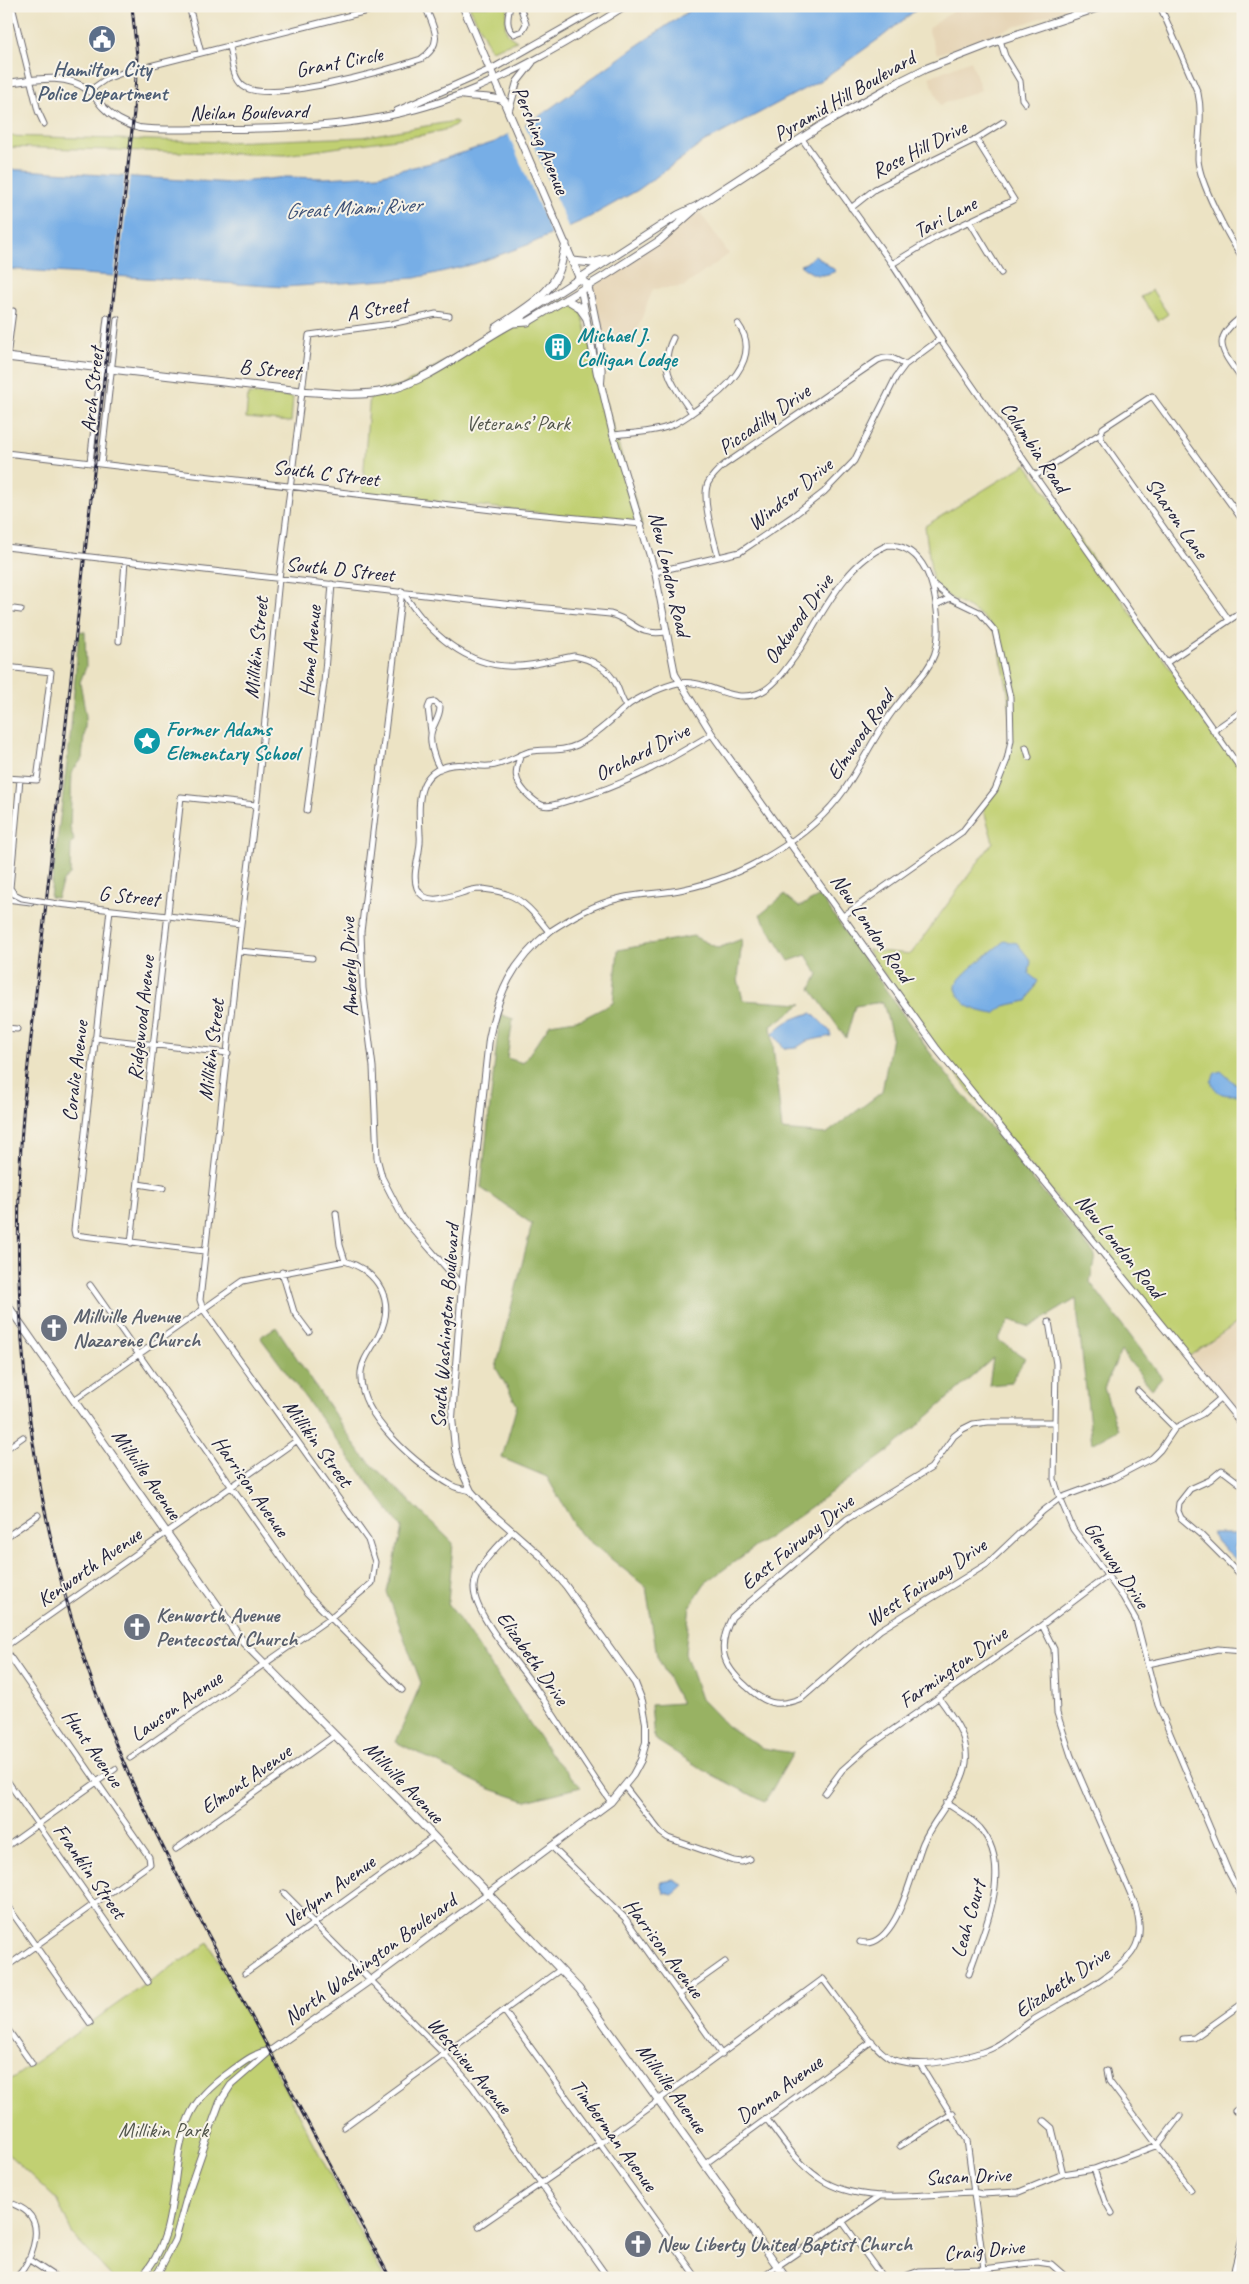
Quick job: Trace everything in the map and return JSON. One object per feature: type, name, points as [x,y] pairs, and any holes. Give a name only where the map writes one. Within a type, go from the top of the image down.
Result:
[{"type":"main road","name":"Pershing Avenue","points":[[463,6],[492,69],[580,279],[588,286]]},
{"type":"main road","name":"Pyramid Hill Boulevard","points":[[580,279],[672,219],[698,206],[802,138],[900,82],[1000,40],[1103,6]]},
{"type":"main road","name":"Pyramid Hill Boulevard","points":[[581,290],[659,241],[682,223],[698,206]]},
{"type":"main road","points":[[488,337],[495,329],[542,294],[556,276],[566,244]]},
{"type":"main road","points":[[573,262],[592,263],[616,257]]},
{"type":"main road","name":"New London Road","points":[[580,279],[581,290]]},
{"type":"main road","name":"B Street","points":[[6,357],[301,391],[345,394],[386,390],[425,375],[513,323],[580,279]]},
{"type":"main road","name":"B Street","points":[[513,323],[528,322],[581,290]]},
{"type":"main road","points":[[566,299],[576,305],[586,316]]},
{"type":"main road","name":"Millville Avenue","points":[[6,1303],[244,1642],[579,1989],[786,2278]]},
{"type":"street","points":[[12,6],[30,80],[44,124]]},
{"type":"street","points":[[189,6],[201,53]]},
{"type":"street","points":[[6,83],[30,80],[66,80],[78,84],[89,91],[113,76],[387,6]]},
{"type":"street","name":"Grant Circle","points":[[229,47],[236,77],[243,86],[255,91],[273,91],[358,78],[421,59],[429,54],[436,44],[436,36],[425,6]]},
{"type":"street","points":[[510,6],[508,24],[509,30],[514,34],[522,31],[526,24],[520,6]]},
{"type":"street","name":"Neilan Boulevard","points":[[392,114],[407,105],[492,69],[604,6]]},
{"type":"street","name":"Neilan Boulevard","points":[[89,91],[113,117],[127,125],[150,129],[271,129],[333,125],[418,109],[460,95],[537,58],[625,6]]},
{"type":"street","points":[[1160,6],[1198,93],[1201,107],[1198,161],[1202,176],[1233,244],[1243,258]]},
{"type":"street","points":[[1000,40],[1005,56],[1020,80],[1022,99],[1025,103]]},
{"type":"street","points":[[509,110],[519,78],[537,58]]},
{"type":"street","points":[[460,95],[472,97],[489,96],[505,101]]},
{"type":"street","name":"Rose Hill Drive","points":[[851,208],[876,189],[976,139],[1003,122]]},
{"type":"street","name":"Columbia Road","points":[[802,138],[892,264],[940,339],[1212,731],[1243,772]]},
{"type":"street","name":"Tari Lane","points":[[892,264],[938,236],[1014,200],[976,139]]},
{"type":"street","points":[[970,222],[1002,273]]},
{"type":"street","name":"New London Road","points":[[588,286],[597,331],[602,372],[601,384]]},
{"type":"street","name":"New London Road","points":[[581,290],[597,374],[612,435],[642,524],[655,572],[675,674],[679,683],[712,734],[937,1049],[980,1105],[1243,1425]]},
{"type":"street","points":[[6,362],[13,311]]},
{"type":"street","name":"A Street","points":[[309,334],[391,324],[436,314],[449,316]]},
{"type":"street","points":[[1243,316],[1228,326],[1223,332],[1222,340],[1225,354],[1243,381]]},
{"type":"street","name":"Arch Street","points":[[90,462],[107,318]]},
{"type":"street","name":"Arch Street","points":[[101,464],[117,319]]},
{"type":"street","points":[[612,435],[667,427],[718,395],[732,381],[742,367],[746,342],[744,331],[738,324]]},
{"type":"street","name":"Millikin Street","points":[[264,1664],[330,1618],[372,1583],[375,1562],[368,1540],[296,1442],[203,1309],[200,1300],[204,1251],[256,805],[279,579],[309,334]]},
{"type":"street","points":[[673,338],[667,350],[666,369],[673,384],[692,413]]},
{"type":"street","name":"Windsor Drive","points":[[655,572],[740,552],[801,510],[842,476],[858,455],[896,377],[906,365],[940,339]]},
{"type":"street","name":"Piccadilly Drive","points":[[718,556],[706,500],[708,484],[714,474],[724,465],[878,360],[893,357],[906,365]]},
{"type":"street","points":[[1035,476],[1101,433],[1103,428],[1152,396],[1243,521]]},
{"type":"street","name":"Sharon Lane","points":[[1101,433],[1101,439],[1229,620]]},
{"type":"street","name":"South C Street","points":[[6,453],[501,511],[642,524]]},
{"type":"street","name":"Oakwood Drive","points":[[679,683],[701,685],[731,695],[759,693],[786,669],[840,586],[856,566],[871,553],[888,545],[906,548],[917,557],[933,584],[936,605]]},
{"type":"street","name":"South D Street","points":[[6,547],[279,579],[610,614],[626,620],[644,632],[666,632]]},
{"type":"street","points":[[119,641],[125,561]]},
{"type":"street","name":"Home Avenue","points":[[307,810],[324,683],[332,584]]},
{"type":"street","points":[[843,916],[962,832],[994,790],[1007,760],[1010,740],[1010,697],[995,630],[979,612],[950,598],[933,584]]},
{"type":"street","points":[[402,592],[420,618],[433,632],[451,646],[470,656],[501,665],[517,666],[574,656],[583,658],[598,665],[611,677],[626,706]]},
{"type":"street","name":"Amberly Drive","points":[[402,592],[361,932],[363,988],[374,1080],[377,1158],[382,1176],[403,1218],[462,1286]]},
{"type":"street","points":[[936,605],[950,598]]},
{"type":"street","name":"Elmwood Road","points":[[790,841],[812,824],[844,791],[890,714],[928,669],[935,657],[938,645],[936,605]]},
{"type":"street","points":[[6,608],[21,610]]},
{"type":"street","points":[[1166,663],[1243,611]]},
{"type":"street","points":[[6,667],[51,672],[38,780],[6,778]]},
{"type":"street","points":[[549,932],[530,910],[508,894],[478,889],[438,899],[428,899],[420,894],[415,880],[420,852],[419,798],[425,782],[440,769],[454,765],[488,766],[503,764],[537,751],[560,750],[578,744],[617,717],[626,706],[679,683]]},
{"type":"street","points":[[431,732],[440,713],[440,707],[435,702],[430,703],[428,708],[431,732],[436,761],[440,769]]},
{"type":"street","points":[[1212,731],[1243,710]]},
{"type":"street","name":"Orchard Drive","points":[[515,771],[521,786],[531,798],[541,804],[550,806],[623,784],[651,770],[712,734]]},
{"type":"street","points":[[1026,747],[1029,757]]},
{"type":"street","points":[[503,764],[515,771],[521,756]]},
{"type":"street","name":"G Street","points":[[20,780],[10,888],[14,894],[22,898],[58,904],[241,924]]},
{"type":"street","name":"Ridgewood Avenue","points":[[131,1243],[182,797],[256,805]]},
{"type":"street","name":"South Washington Boulevard","points":[[488,1893],[611,1802],[625,1787],[641,1760],[646,1742],[646,1723],[642,1701],[634,1683],[566,1586],[543,1558],[485,1507],[472,1491],[459,1464],[452,1432],[462,1286],[492,1024],[502,992],[515,966],[535,943],[574,916],[612,901],[683,890],[726,877],[764,858],[790,841]]},
{"type":"street","points":[[6,899],[34,902]]},
{"type":"street","name":"Coralie Avenue","points":[[110,910],[78,1178],[75,1235],[131,1243]]},
{"type":"street","points":[[239,951],[312,958]]},
{"type":"street","points":[[6,1028],[17,1029]]},
{"type":"street","points":[[95,1038],[228,1053]]},
{"type":"street","points":[[138,1184],[163,1188]]},
{"type":"street","points":[[336,1212],[340,1246],[345,1261]]},
{"type":"street","points":[[131,1243],[204,1251]]},
{"type":"street","points":[[74,1400],[243,1281],[345,1261],[357,1265],[373,1276],[379,1284],[385,1301],[384,1322],[380,1334],[362,1365],[361,1382],[365,1399],[395,1441],[419,1463],[455,1487],[472,1491]]},
{"type":"street","points":[[282,1272],[294,1312],[309,1332]]},
{"type":"street","name":"Harrison Avenue","points":[[90,1285],[307,1594],[402,1690]]},
{"type":"street","name":"Glenway Drive","points":[[1049,1322],[1056,1364],[1054,1479],[1060,1498],[1073,1529],[1123,1597],[1136,1620],[1158,1705],[1229,1873],[1243,1899]]},
{"type":"street","points":[[1138,1391],[1175,1428]]},
{"type":"street","name":"West Fairway Drive","points":[[744,1686],[759,1699],[767,1702],[790,1702],[802,1698],[880,1630],[988,1564],[1043,1511],[1060,1498],[1100,1484],[1152,1458],[1175,1428],[1202,1414],[1221,1398]]},
{"type":"street","name":"East Fairway Drive","points":[[744,1686],[732,1674],[726,1664],[723,1652],[723,1640],[732,1617],[835,1528],[931,1468],[954,1436],[963,1428],[973,1424],[988,1422],[1055,1422]]},
{"type":"street","points":[[6,1449],[23,1437]]},
{"type":"street","name":"Kenworth Avenue","points":[[6,1646],[296,1442]]},
{"type":"street","points":[[1243,1486],[1228,1472],[1222,1470],[1210,1480],[1190,1489],[1179,1502],[1178,1510],[1181,1518],[1200,1534],[1243,1577]]},
{"type":"street","points":[[6,1537],[38,1515]]},
{"type":"street","name":"Elizabeth Drive","points":[[512,1531],[477,1574],[474,1585],[477,1605],[539,1693],[577,1754],[611,1802]]},
{"type":"street","name":"Farmington Drive","points":[[825,1793],[842,1770],[868,1747],[1042,1625],[1107,1576]]},
{"type":"street","name":"Elizabeth Drive","points":[[722,2055],[823,1979],[880,2051],[893,2059],[920,2064],[983,2052],[1001,2043],[1029,2023],[1111,1973],[1134,1951],[1140,1927],[1135,1904],[1065,1739],[1056,1713],[1054,1649],[1042,1625]]},
{"type":"street","points":[[1148,1664],[1218,1649],[1243,1650]]},
{"type":"street","name":"Hunt Avenue","points":[[6,1651],[149,1857],[150,1864],[94,1905]]},
{"type":"street","name":"Lawson Avenue","points":[[130,1758],[264,1664]]},
{"type":"street","points":[[860,1942],[870,1944],[876,1941],[890,1928],[898,1917],[923,1842],[963,1776],[966,1750],[964,1738],[959,1725],[939,1698]]},
{"type":"street","name":"Elmont Avenue","points":[[176,1849],[334,1736]]},
{"type":"street","points":[[6,1847],[115,1769]]},
{"type":"street","name":"Franklin Street","points":[[6,1779],[148,1982]]},
{"type":"street","points":[[625,1787],[654,1826],[668,1838],[734,1861],[742,1862],[750,1859]]},
{"type":"street","name":"Leah Court","points":[[946,1803],[980,1828],[993,1850],[996,1862],[996,1888],[969,1974]]},
{"type":"street","name":"Verlynn Avenue","points":[[245,1973],[433,1837]]},
{"type":"street","name":"Harrison Avenue","points":[[551,1846],[625,1918],[722,2055]]},
{"type":"street","name":"Westview Avenue","points":[[284,1892],[472,2086],[608,2278]]},
{"type":"street","name":"North Washington Boulevard","points":[[152,2278],[159,2271],[174,2240],[188,2193],[220,2102],[237,2078],[270,2051],[371,1980],[488,1893]]},
{"type":"street","points":[[6,1904],[90,2023]]},
{"type":"street","points":[[6,1967],[94,1905]]},
{"type":"street","points":[[680,1994],[725,1962]]},
{"type":"street","points":[[344,2128],[561,1970]]},
{"type":"street","points":[[1183,2039],[1194,2038],[1243,2003]]},
{"type":"street","name":"Timberman Avenue","points":[[505,2012],[697,2278]]},
{"type":"street","points":[[6,2027],[32,2064]]},
{"type":"street","name":"Donna Avenue","points":[[705,2164],[872,2041]]},
{"type":"street","name":"North Washington Boulevard","points":[[140,2278],[152,2264],[163,2243],[183,2134],[189,2116],[203,2095],[218,2081],[260,2052],[270,2051]]},
{"type":"street","points":[[479,2226],[542,2184],[722,2055]]},
{"type":"street","points":[[920,2064],[967,2140],[972,2166],[973,2192],[984,2269],[987,2278]]},
{"type":"street","points":[[1107,2071],[1109,2081],[1191,2190]]},
{"type":"street","points":[[1235,2111],[1243,2106]]},
{"type":"street","points":[[900,2146],[952,2113]]},
{"type":"street","points":[[1158,2145],[1180,2116]]},
{"type":"street","name":"Susan Drive","points":[[766,2118],[786,2147],[820,2180],[856,2194],[881,2196],[1018,2192],[1063,2174],[1094,2169],[1158,2145]]},
{"type":"street","points":[[1044,2121],[1052,2128],[1063,2174]]},
{"type":"street","points":[[1094,2169],[1105,2200],[1112,2212]]},
{"type":"street","points":[[760,2278],[881,2196]]},
{"type":"street","points":[[6,2201],[28,2212],[35,2228],[35,2238],[28,2259],[16,2278]]},
{"type":"street","points":[[842,2221],[883,2278]]},
{"type":"street","points":[[1232,2278],[1242,2238]]},
{"type":"street","points":[[28,2259],[57,2278]]},
{"type":"street","name":"Craig Drive","points":[[900,2278],[919,2272],[984,2269],[1036,2262],[1051,2264],[1067,2278]]},
{"type":"shaded area","points":[[960,6],[1074,6],[937,54],[928,29]]},
{"type":"shaded area","points":[[971,60],[981,90],[940,105],[929,77]]},
{"type":"shaded area","points":[[700,212],[729,254],[683,287],[653,289],[635,335],[602,340],[592,292],[594,287],[618,267]]},
{"type":"shaded area","points":[[1243,1319],[1243,1425],[1188,1357]]},
{"type":"green space","points":[[469,6],[508,6],[505,22],[506,30],[517,41],[491,50]]},
{"type":"green space","points":[[455,121],[458,123],[448,129],[423,135],[285,155],[6,147],[6,136],[225,142],[362,137]]},
{"type":"green space","points":[[1152,290],[1168,314],[1158,321],[1141,297]]},
{"type":"green space","name":"Veterans’ Park","points":[[566,299],[581,309],[597,374],[642,524],[362,493],[370,393],[403,385],[488,337],[521,323]]},
{"type":"green space","points":[[248,394],[293,397],[291,422],[246,418]]},
{"type":"green space","points":[[1026,464],[1243,772],[1243,1319],[1188,1357],[969,1091],[867,950],[911,954],[993,842],[983,807],[1002,771],[1010,737],[1009,701],[999,645],[995,632],[984,618],[946,595],[933,584],[925,526]]},
{"type":"green space","points":[[79,631],[85,632],[86,667],[80,682],[86,716],[82,759],[72,772],[70,827],[74,840],[71,845],[70,875],[63,881],[57,898],[50,897],[70,739]]},
{"type":"green space","points":[[784,895],[799,907],[820,896],[938,1064],[1095,1255],[1090,1282],[1162,1378],[1152,1389],[1121,1351],[1104,1388],[1118,1430],[1092,1444],[1076,1299],[1030,1327],[1010,1320],[998,1340],[1025,1358],[1011,1383],[989,1385],[993,1358],[890,1450],[705,1583],[690,1606],[685,1653],[701,1699],[727,1726],[762,1748],[793,1753],[765,1802],[705,1771],[654,1739],[651,1705],[681,1703],[657,1656],[646,1587],[579,1533],[547,1477],[502,1458],[517,1405],[496,1368],[532,1224],[481,1188],[500,1014],[513,1019],[507,1058],[523,1063],[550,1024],[582,1019],[613,1003],[618,950],[693,936],[718,948],[742,939],[738,979],[743,1000],[802,1004],[771,1026],[782,1130],[826,1134],[882,1092],[892,1037],[883,1002],[855,1006],[846,1038],[811,989],[818,974],[806,955],[789,961],[760,915]]},
{"type":"green space","points":[[276,1327],[361,1454],[453,1543],[448,1603],[552,1756],[581,1787],[526,1801],[490,1789],[396,1742],[421,1683],[387,1592],[402,1528],[260,1337]]},
{"type":"green space","name":"Millikin Park","points":[[209,1943],[384,2278],[113,2278],[73,2235],[57,2200],[6,2152],[6,2083],[148,1982]]},
{"type":"water","name":"Great Miami River","points":[[696,6],[921,6],[883,36],[821,80],[703,143],[638,190],[588,218],[530,244],[474,264],[415,278],[284,287],[6,269],[6,169],[231,183],[286,177],[325,178],[378,175],[431,163],[495,142],[541,115],[635,47]]},
{"type":"water","points":[[815,255],[836,271],[826,275],[817,275],[800,265],[806,263]]},
{"type":"water","points":[[1004,941],[1017,943],[1031,961],[1029,974],[1038,981],[1027,1001],[1004,1006],[995,1014],[969,1007],[957,992],[955,985],[972,967]]},
{"type":"water","points":[[812,1013],[830,1031],[831,1036],[807,1041],[796,1048],[785,1049],[773,1034],[791,1020]]},
{"type":"water","points":[[1221,1071],[1234,1083],[1243,1084],[1243,1095],[1225,1095],[1217,1091],[1211,1082],[1215,1073]]},
{"type":"water","points":[[1212,1534],[1243,1534],[1234,1548],[1239,1562],[1218,1543]]},
{"type":"water","points":[[674,1880],[684,1885],[673,1895],[664,1893],[661,1882]]},
{"type":"pier","points":[[524,122],[569,229],[552,237],[507,131]]},
{"type":"pier","points":[[125,174],[130,174],[118,279],[114,279]]},
{"type":"waterway","points":[[521,103],[526,112],[536,118]]},
{"type":"railway","points":[[132,6],[137,56],[134,112],[24,1101],[19,1179],[18,1257],[21,1333],[28,1409],[40,1485],[56,1560],[76,1634],[116,1746],[184,1888],[390,2278]]},
{"type":"place","name":"Hamilton City Police Department","points":[[102,39]]},
{"type":"place","name":"Michael J. Colligan Lodge","points":[[558,347]]},
{"type":"place","name":"Former Adams Elementary School","points":[[147,741]]},
{"type":"place","name":"Millville Avenue Nazarene Church","points":[[54,1328]]},
{"type":"place","name":"Kenworth Avenue Pentecostal Church","points":[[137,1627]]},
{"type":"place","name":"New Liberty United Baptist Church","points":[[638,2244]]}]
